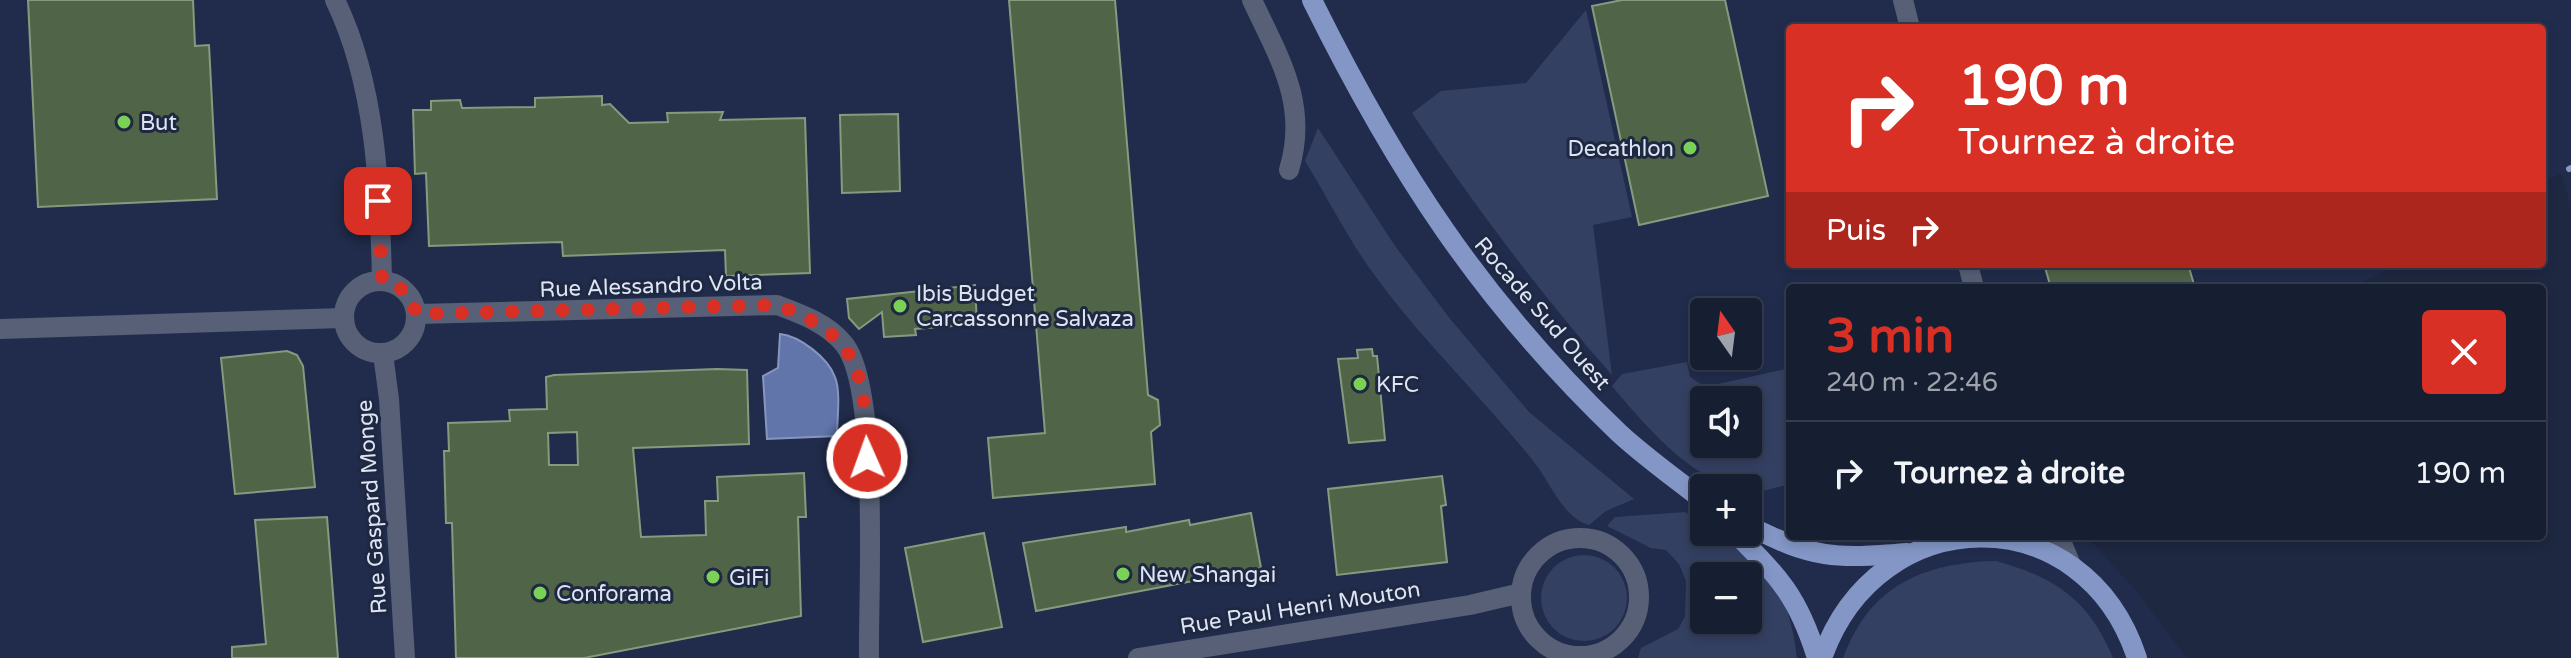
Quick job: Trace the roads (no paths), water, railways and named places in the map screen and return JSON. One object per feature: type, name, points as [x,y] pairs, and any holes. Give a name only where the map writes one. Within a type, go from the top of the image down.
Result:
[{"type":"main road","name":"Rocade Sud Ouest","points":[[1312,0],[1356,90],[1412,184],[1478,280],[1542,355],[1621,435],[1690,490]]},
{"type":"main road","points":[[1762,532],[1821,556],[1851,558],[1911,553]]},
{"type":"main road","points":[[1820,658],[1832,630],[1852,598],[1879,572],[1911,553],[1952,540]]},
{"type":"main road","points":[[1995,540],[2017,542],[2071,565],[2095,584],[2129,633],[2153,658]]},
{"type":"main road","points":[[1748,546],[1784,583],[1807,624],[1820,658]]},
{"type":"main road","points":[[2129,633],[2137,658]]},
{"type":"street","points":[[335,0],[346,22],[368,104],[381,229],[382,281]]},
{"type":"street","points":[[1252,0],[1292,84],[1297,143],[1289,170]]},
{"type":"street","points":[[1903,0],[1909,24]]},
{"type":"street","points":[[382,281],[406,291],[417,314],[409,341],[397,350],[383,354],[368,352],[356,345],[347,333],[343,318],[354,291],[367,283],[382,281]]},
{"type":"street","name":"Rue Alessandro Volta","points":[[417,314],[777,305],[813,318],[845,345],[864,396],[869,658]]},
{"type":"street","points":[[0,329],[343,318]]},
{"type":"street","name":"Rue Gaspard Monge","points":[[383,354],[389,399],[405,658]]},
{"type":"street","points":[[1576,538],[1611,545],[1624,556],[1639,586],[1640,603],[1622,649],[1594,656],[1568,655],[1549,648],[1534,635],[1521,600],[1532,562],[1551,545],[1576,538]]},
{"type":"street","points":[[2061,540],[2071,565]]},
{"type":"street","name":"Rue Paul Henri Mouton","points":[[1138,658],[1347,622],[1521,600]]},
{"type":"place","name":"But","points":[[124,122]]},
{"type":"place","name":"Decathlon","points":[[1690,148]]},
{"type":"place","name":"Ibis Budget Carcassonne Salvaza","points":[[900,306]]},
{"type":"place","name":"KFC","points":[[1360,384]]},
{"type":"place","name":"New Shangai","points":[[1123,574]]},
{"type":"place","name":"GiFi","points":[[713,577]]},
{"type":"place","name":"Conforama","points":[[540,593]]}]
